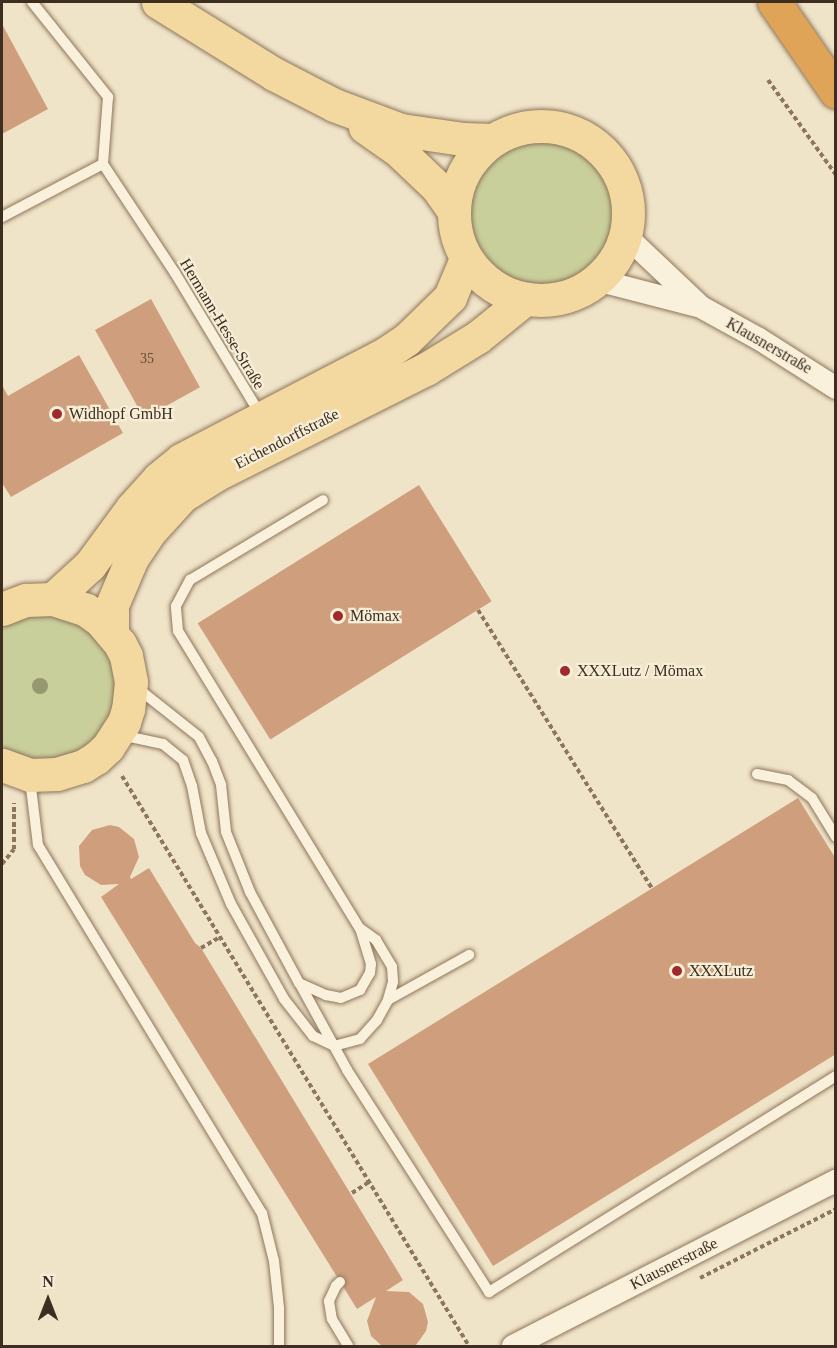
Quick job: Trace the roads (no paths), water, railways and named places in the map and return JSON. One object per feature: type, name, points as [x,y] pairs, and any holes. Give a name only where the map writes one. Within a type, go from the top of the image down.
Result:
[{"type":"highway","points":[[774,2],[806,45],[836,92]]},
{"type":"highway","points":[[784,2],[806,45]]},
{"type":"main road","points":[[158,2],[274,74],[334,105],[401,130],[462,140],[493,140]]},
{"type":"main road","points":[[334,105],[398,150],[436,187],[454,211]]},
{"type":"main road","points":[[535,126],[568,130],[588,139],[605,153],[623,182],[629,214],[626,236],[618,256],[597,280],[581,291],[544,300],[525,299],[491,285],[466,259],[456,236],[454,211],[458,187],[468,165],[493,140],[513,130],[535,126]]},
{"type":"main road","name":"Eichendorffstraße","points":[[20,599],[90,565],[132,508],[159,478],[181,460],[386,354],[406,340],[450,297],[466,259]]},
{"type":"main road","name":"Eichendorffstraße","points":[[112,632],[112,605],[132,558],[151,530],[182,496],[215,475],[426,369],[478,337],[525,299]]},
{"type":"main road","points":[[16,770],[57,774],[83,766],[108,747],[117,735],[128,710],[131,682],[126,656],[112,632],[86,610],[20,599]]},
{"type":"street","name":"Klausnerstraße","points":[[626,236],[700,307]]},
{"type":"street","name":"Klausnerstraße","points":[[597,280],[700,307],[778,350],[836,388]]},
{"type":"street","name":"Klausnerstraße","points":[[513,1347],[836,1181]]},
{"type":"lane","points":[[2,217],[103,164],[108,97],[32,2]]},
{"type":"lane","name":"Hermann-Hesse-Straße","points":[[103,164],[175,273],[262,417]]},
{"type":"lane","points":[[299,983],[326,995],[341,998],[360,990],[370,973],[371,964],[360,929],[178,631],[176,606],[190,580],[323,500]]},
{"type":"lane","points":[[131,682],[150,700],[177,718],[199,737],[212,761],[221,785],[226,832],[250,892],[334,1046],[489,1292],[836,1076]]},
{"type":"lane","points":[[117,735],[163,744],[183,760],[192,786],[201,833],[231,904],[289,1007],[313,1036],[334,1046],[360,1039],[378,1020],[388,1000],[393,982],[392,967],[376,940],[360,929]]},
{"type":"lane","points":[[16,770],[38,845],[262,1213],[274,1261],[279,1308],[279,1347]]},
{"type":"lane","points":[[757,774],[788,780],[812,798],[836,837]]},
{"type":"lane","points":[[388,1000],[469,955]]},
{"type":"lane","points":[[340,1282],[329,1301],[332,1319],[348,1347]]},
{"type":"place","name":"Widhopf GmbH","points":[[57,414]]},
{"type":"place","name":"Mömax","points":[[338,616]]},
{"type":"place","name":"XXXLutz / Mömax","points":[[565,671]]},
{"type":"place","name":"XXXLutz","points":[[677,971]]}]
